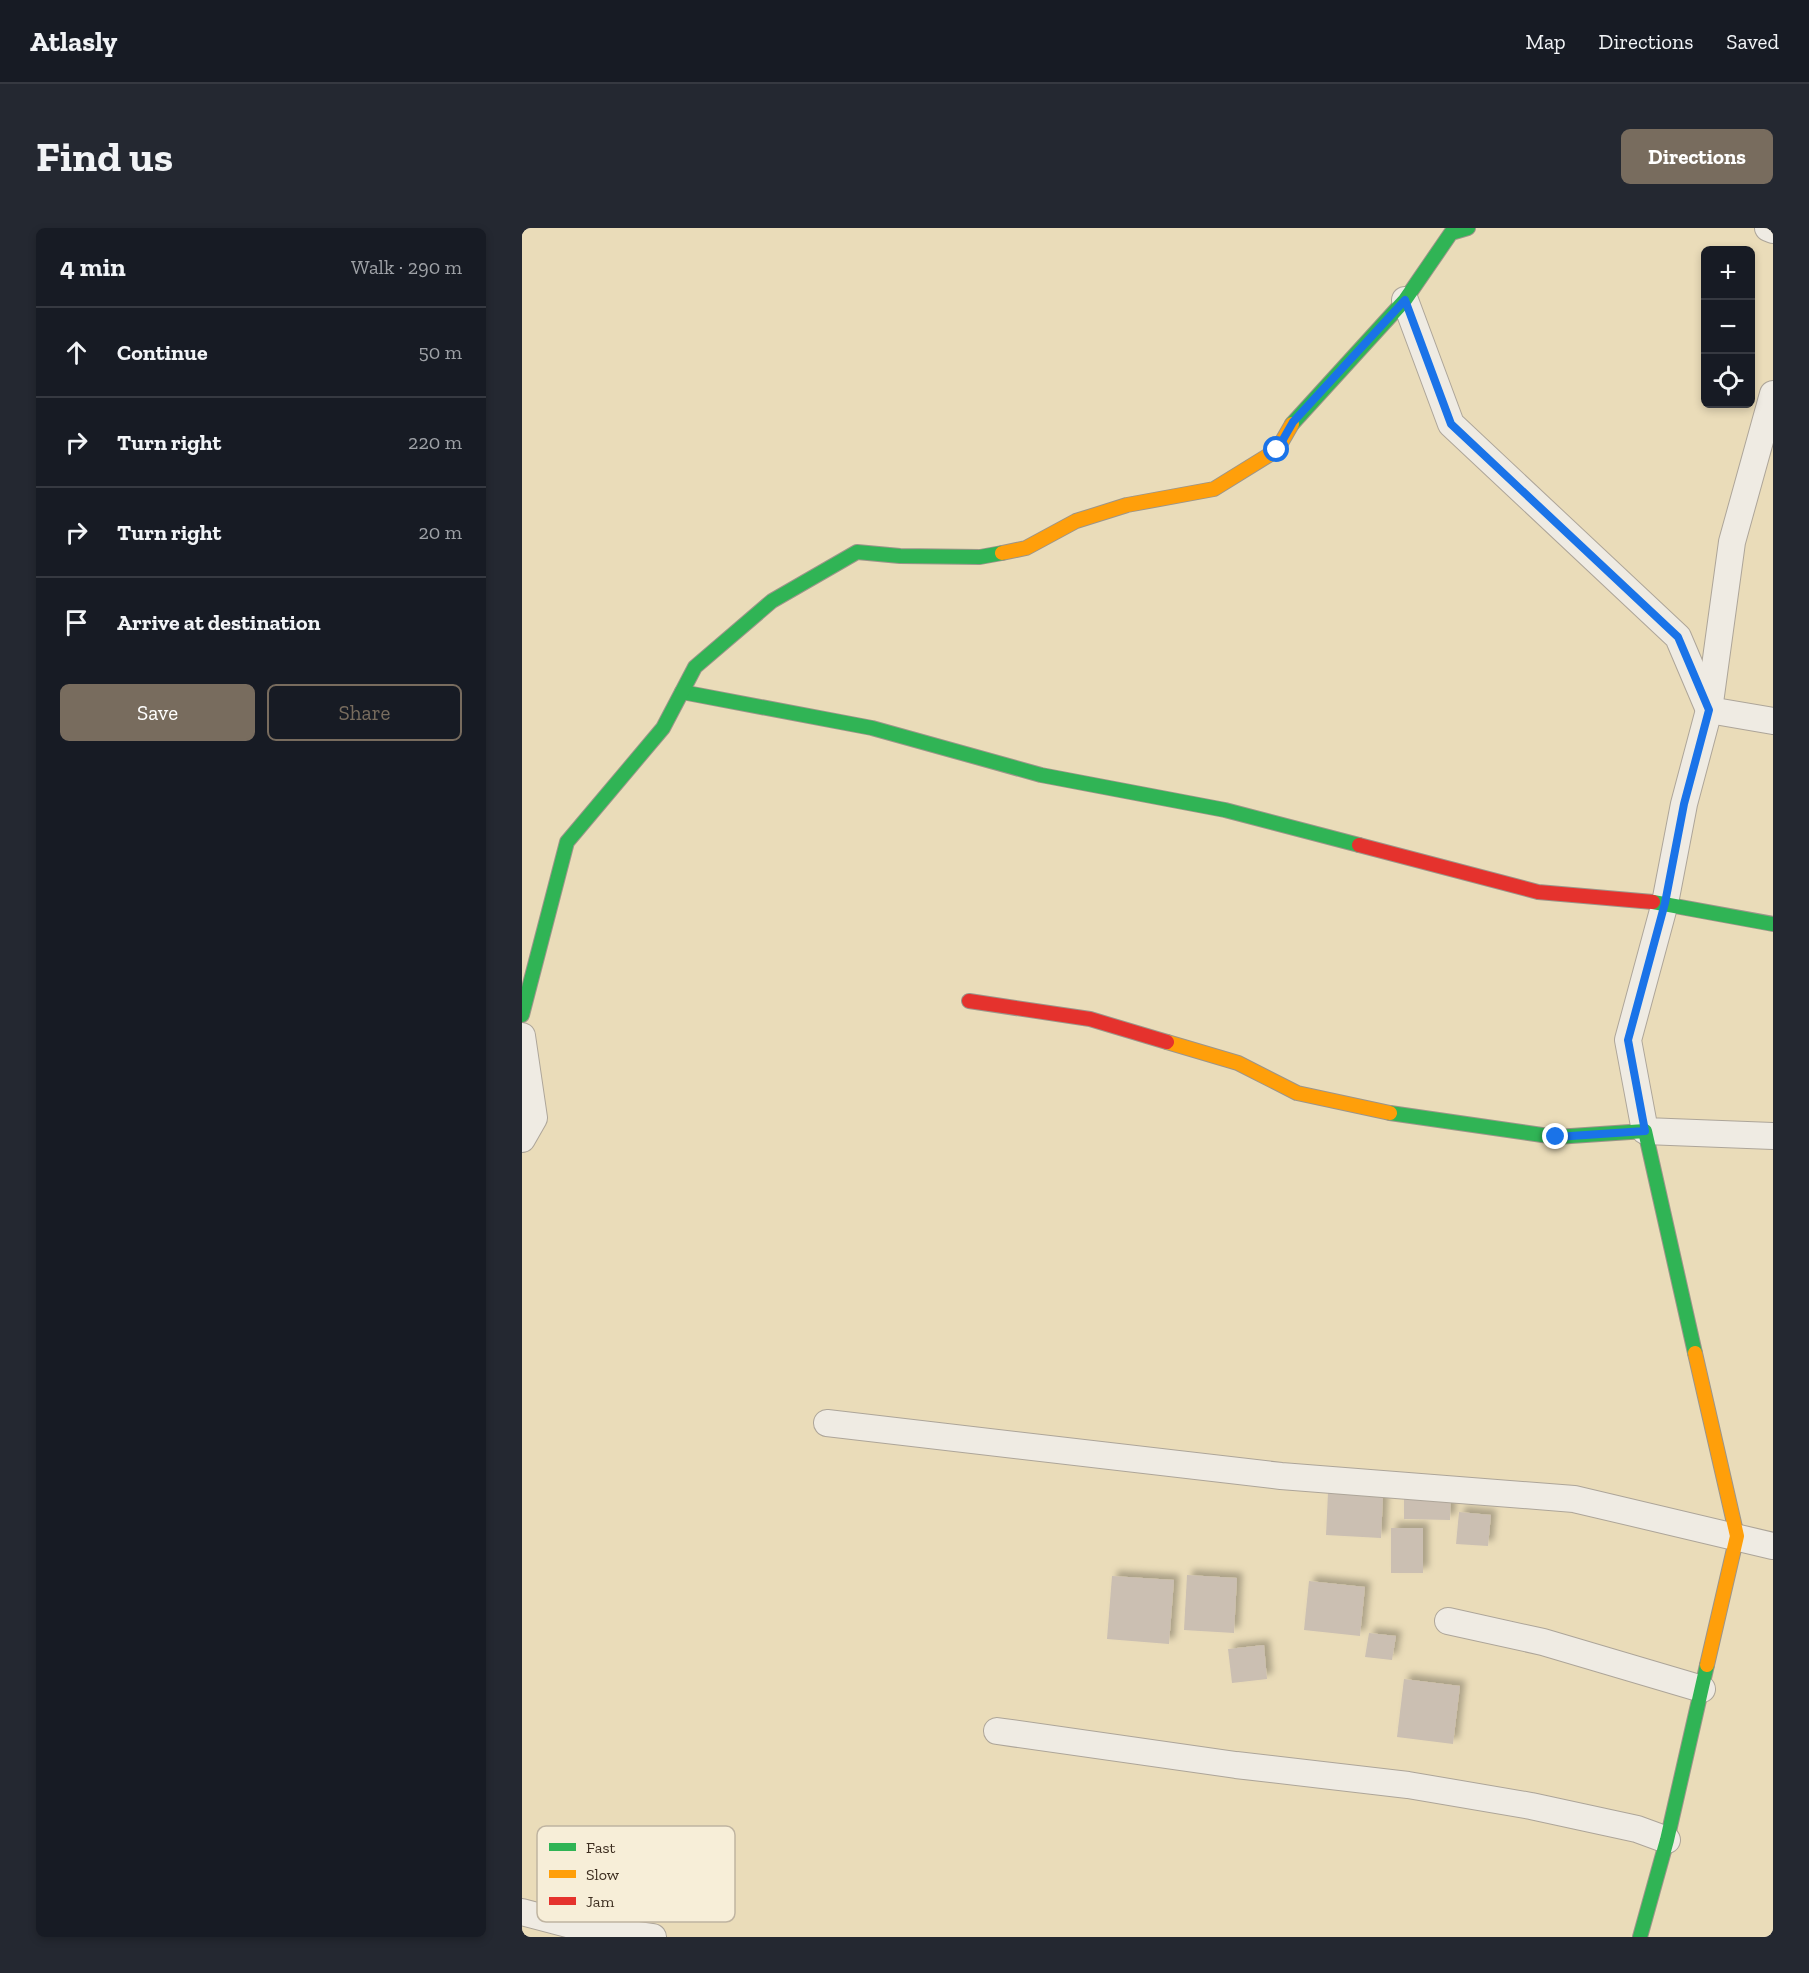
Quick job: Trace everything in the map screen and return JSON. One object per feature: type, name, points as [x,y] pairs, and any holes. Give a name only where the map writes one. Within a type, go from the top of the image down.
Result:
[{"type":"street","points":[[522,1015],[567,842],[663,729],[695,667],[771,601],[857,552],[900,556],[980,557],[1026,548],[1076,520],[1127,505],[1214,489],[1277,450],[1293,422],[1405,300],[1450,233],[1468,228]]},
{"type":"street","points":[[1768,228],[1773,230]]},
{"type":"street","points":[[1405,300],[1451,424],[1678,637],[1709,710]]},
{"type":"street","points":[[1640,1937],[1667,1840],[1737,1536],[1645,1131],[1628,1040],[1665,903],[1684,804],[1709,710],[1732,542],[1773,394]]},
{"type":"street","points":[[682,692],[872,728],[1041,775],[1225,810],[1538,892],[1665,903],[1773,924]]},
{"type":"street","points":[[1709,710],[1773,720]]},
{"type":"street","points":[[969,1001],[1089,1019],[1238,1063],[1297,1093],[1411,1117],[1556,1137],[1645,1131],[1773,1136]]},
{"type":"street","points":[[522,1036],[534,1118],[522,1139]]},
{"type":"street","points":[[827,1423],[1281,1476],[1574,1499],[1773,1546]]},
{"type":"street","points":[[1448,1621],[1543,1642],[1702,1689]]},
{"type":"street","points":[[997,1731],[1224,1763],[1419,1787],[1531,1806],[1637,1829],[1667,1840]]},
{"type":"street","points":[[522,1912],[537,1916]]},
{"type":"street","points":[[560,1922],[653,1937]]},
{"type":"sand","points":[[522,228],[1773,228],[1773,1937],[522,1937]]},
{"type":"building","points":[[1328,1493],[1383,1496],[1381,1538],[1326,1535]]},
{"type":"building","points":[[1404,1494],[1451,1495],[1450,1520],[1404,1519]]},
{"type":"building","points":[[1459,1512],[1491,1515],[1488,1546],[1456,1544]]},
{"type":"building","points":[[1391,1528],[1423,1528],[1423,1573],[1391,1573]]},
{"type":"building","points":[[1187,1575],[1237,1578],[1234,1633],[1184,1630]]},
{"type":"building","points":[[1112,1576],[1174,1580],[1169,1644],[1107,1639]]},
{"type":"building","points":[[1309,1581],[1365,1587],[1360,1636],[1304,1630]]},
{"type":"building","points":[[1369,1633],[1396,1636],[1392,1660],[1365,1657]]},
{"type":"building","points":[[1264,1645],[1267,1679],[1232,1683],[1228,1649]]},
{"type":"building","points":[[1404,1679],[1460,1686],[1453,1744],[1397,1737]]},
{"type":"traffic: fast","points":[[1292,424],[1405,300],[1451,233],[1468,228]]},
{"type":"traffic: fast","points":[[522,1015],[567,842],[663,728],[695,667],[772,601],[857,552],[900,556],[980,557],[1002,553]]},
{"type":"traffic: fast","points":[[682,692],[872,728],[1041,775],[1225,810],[1359,845]]},
{"type":"traffic: fast","points":[[1653,902],[1773,924]]},
{"type":"traffic: fast","points":[[1390,1113],[1556,1137],[1645,1131],[1695,1353]]},
{"type":"traffic: fast","points":[[1640,1937],[1667,1840],[1707,1665]]},
{"type":"traffic: slow","points":[[1002,553],[1026,548],[1076,521],[1127,505],[1214,489],[1277,450],[1292,424]]},
{"type":"traffic: slow","points":[[1167,1042],[1238,1063],[1297,1093],[1390,1113]]},
{"type":"traffic: slow","points":[[1695,1353],[1737,1536],[1707,1665]]},
{"type":"traffic: jam","points":[[1359,845],[1538,892],[1653,902]]},
{"type":"traffic: jam","points":[[969,1001],[1090,1019],[1167,1042]]},
{"type":"route","points":[[1277,450],[1293,422],[1405,300],[1451,424],[1678,637],[1709,710],[1684,804],[1665,903],[1628,1040],[1645,1131],[1556,1137]]}]
